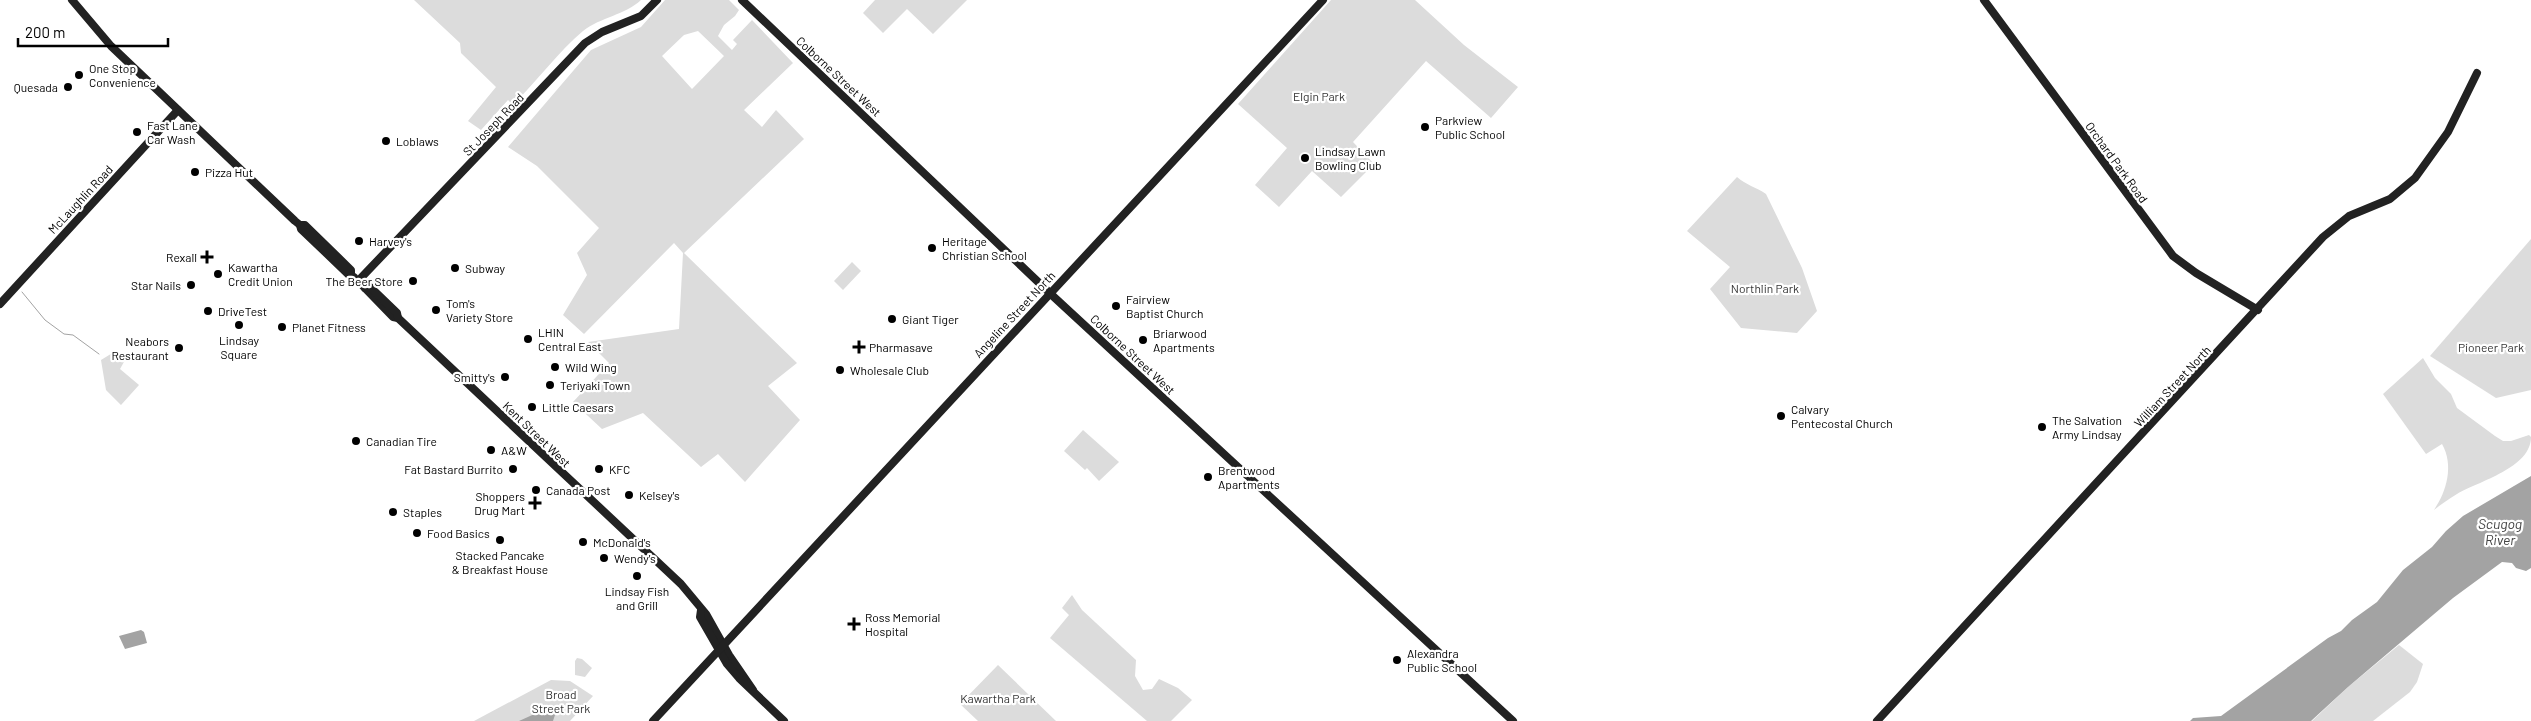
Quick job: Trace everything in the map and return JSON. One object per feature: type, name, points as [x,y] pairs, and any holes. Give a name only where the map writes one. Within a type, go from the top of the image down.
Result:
[{"type":"main road","name":"Kent Street West","points":[[72,0],[79,3],[111,46],[300,225],[304,225],[351,270],[351,274],[365,288],[370,287],[397,313],[398,318],[675,579],[701,610],[700,616],[739,678],[784,721]]},
{"type":"main road","name":"St Joseph Road","points":[[358,281],[585,43],[602,32],[641,16],[657,0]]},
{"type":"main road","name":"Colborne Street West","points":[[742,0],[1050,292],[1513,721]]},
{"type":"main road","name":"Angeline Street North","points":[[653,721],[1323,0]]},
{"type":"main road","name":"Orchard Park Road","points":[[1984,0],[2173,256],[2196,273],[2258,310]]},
{"type":"main road","name":"William Street North","points":[[1878,721],[2338,223],[2397,194],[2415,178],[2448,132],[2477,73]]},
{"type":"main road","name":"McLaughlin Road","points":[[0,304],[178,110]]},
{"type":"green space","points":[[414,0],[641,0],[628,9],[597,22],[583,31],[513,105],[508,100],[481,130],[468,121],[496,87],[461,53],[460,43]]},
{"type":"green space","points":[[665,0],[729,0],[739,10],[724,25],[718,36],[732,50],[737,44],[733,40],[752,20],[793,63],[744,110],[762,127],[776,110],[804,139],[684,253],[797,363],[768,386],[800,420],[745,482],[718,454],[701,467],[643,413],[602,429],[573,402],[609,363],[588,342],[679,329],[683,253],[674,243],[584,334],[563,315],[587,275],[577,253],[599,228],[537,166],[508,147],[591,50],[641,27]],"holes":[[[698,31],[724,56],[692,89],[662,56],[684,35]]]},
{"type":"green space","points":[[875,0],[967,0],[933,34],[907,9],[883,33],[863,13]]},
{"type":"green space","name":"Elgin Park","points":[[1331,0],[1415,0],[1464,45],[1518,87],[1491,118],[1426,61],[1353,142],[1374,164],[1341,197],[1312,171],[1279,207],[1255,185],[1287,148],[1238,104]]},
{"type":"green space","name":"Northlin Park","points":[[1737,177],[1766,194],[1802,268],[1817,311],[1797,333],[1741,328],[1710,289],[1730,267],[1687,231]]},
{"type":"green space","name":"Pioneer Park","points":[[2531,239],[2531,390],[2496,398],[2430,356]]},
{"type":"green space","points":[[852,262],[861,271],[843,290],[834,281]]},
{"type":"green space","points":[[114,352],[116,358],[121,356],[125,360],[120,369],[139,385],[121,405],[106,390],[101,360]]},
{"type":"green space","points":[[2423,358],[2435,378],[2451,394],[2457,408],[2495,436],[2503,441],[2511,441],[2529,435],[2531,437],[2529,448],[2523,457],[2513,465],[2457,494],[2434,510],[2439,503],[2447,478],[2448,460],[2446,452],[2442,444],[2426,454],[2383,394]]},
{"type":"green space","points":[[1083,430],[1119,462],[1099,481],[1087,468],[1085,470],[1064,451]]},
{"type":"green space","points":[[1072,595],[1082,610],[1136,660],[1135,676],[1143,690],[1152,689],[1159,679],[1178,688],[1192,700],[1171,721],[1147,721],[1050,638],[1069,615],[1062,608]]},
{"type":"green space","points":[[2399,645],[2423,664],[2417,682],[2410,692],[2373,721],[2312,721],[2348,687]]},
{"type":"green space","points":[[577,658],[582,659],[592,668],[585,677],[575,675],[575,661]]},
{"type":"green space","name":"Kawartha Park","points":[[998,665],[1056,721],[978,721],[960,704]]},
{"type":"green space","name":"Broad Street Park","points":[[551,680],[570,681],[593,696],[570,721],[474,721]]},
{"type":"water","name":"Scugog River","points":[[2531,476],[2531,568],[2526,571],[2516,568],[2512,563],[2502,562],[2453,598],[2311,721],[2190,721],[2193,718],[2221,716],[2328,638],[2341,631],[2352,620],[2377,602],[2403,570],[2432,547],[2463,516]]},
{"type":"water","points":[[141,630],[144,632],[147,643],[125,649],[119,636]]},
{"type":"water","points":[[550,707],[556,712],[553,721],[519,721]]},
{"type":"waterway","points":[[22,292],[45,320],[64,334],[73,335],[99,354]]},
{"type":"place","name":"One Stop Convenience","points":[[79,75]]},
{"type":"place","name":"Quesada","points":[[68,87]]},
{"type":"place","name":"Parkview Public School","points":[[1425,127]]},
{"type":"place","name":"Fast Lane Car Wash","points":[[137,132]]},
{"type":"place","name":"Loblaws","points":[[386,141]]},
{"type":"place","name":"Lindsay Lawn Bowling Club","points":[[1305,158]]},
{"type":"place","name":"Pizza Hut","points":[[195,172]]},
{"type":"place","name":"Harvey's","points":[[359,241]]},
{"type":"place","name":"Heritage Christian School","points":[[932,248]]},
{"type":"place","name":"Rexall","points":[[207,257]]},
{"type":"place","name":"Subway","points":[[455,268]]},
{"type":"place","name":"Kawartha Credit Union","points":[[218,274]]},
{"type":"place","name":"The Beer Store","points":[[413,281]]},
{"type":"place","name":"Star Nails","points":[[191,285]]},
{"type":"place","name":"Fairview Baptist Church","points":[[1116,306]]},
{"type":"place","name":"Tom's Variety Store","points":[[436,310]]},
{"type":"place","name":"DriveTest","points":[[208,311]]},
{"type":"place","name":"Giant Tiger","points":[[892,319]]},
{"type":"place","name":"Lindsay Square","points":[[239,325]]},
{"type":"place","name":"Planet Fitness","points":[[282,327]]},
{"type":"place","name":"LHIN Central East","points":[[528,339]]},
{"type":"place","name":"Briarwood Apartments","points":[[1143,340]]},
{"type":"place","name":"Pharmasave","points":[[859,347]]},
{"type":"place","name":"Neabors Restaurant","points":[[179,348]]},
{"type":"place","name":"Wild Wing","points":[[555,367]]},
{"type":"place","name":"Wholesale Club","points":[[840,370]]},
{"type":"place","name":"Smitty's","points":[[505,377]]},
{"type":"place","name":"Teriyaki Town","points":[[550,385]]},
{"type":"place","name":"Little Caesars","points":[[532,407]]},
{"type":"place","name":"Calvary Pentecostal Church","points":[[1781,416]]},
{"type":"place","name":"The Salvation Army Lindsay","points":[[2042,427]]},
{"type":"place","name":"Canadian Tire","points":[[356,441]]},
{"type":"place","name":"A&W","points":[[491,450]]},
{"type":"place","name":"Fat Bastard Burrito","points":[[513,469]]},
{"type":"place","name":"KFC","points":[[599,469]]},
{"type":"place","name":"Brentwood Apartments","points":[[1208,477]]},
{"type":"place","name":"Canada Post","points":[[536,490]]},
{"type":"place","name":"Kelsey's","points":[[629,495]]},
{"type":"place","name":"Shoppers Drug Mart","points":[[535,503]]},
{"type":"place","name":"Staples","points":[[393,512]]},
{"type":"place","name":"Food Basics","points":[[417,533]]},
{"type":"place","name":"Stacked Pancake & Breakfast House","points":[[500,540]]},
{"type":"place","name":"McDonald's","points":[[583,542]]},
{"type":"place","name":"Wendy's","points":[[604,558]]},
{"type":"place","name":"Lindsay Fish and Grill","points":[[637,576]]},
{"type":"place","name":"Ross Memorial Hospital","points":[[854,624]]},
{"type":"place","name":"Alexandra Public School","points":[[1397,660]]}]
